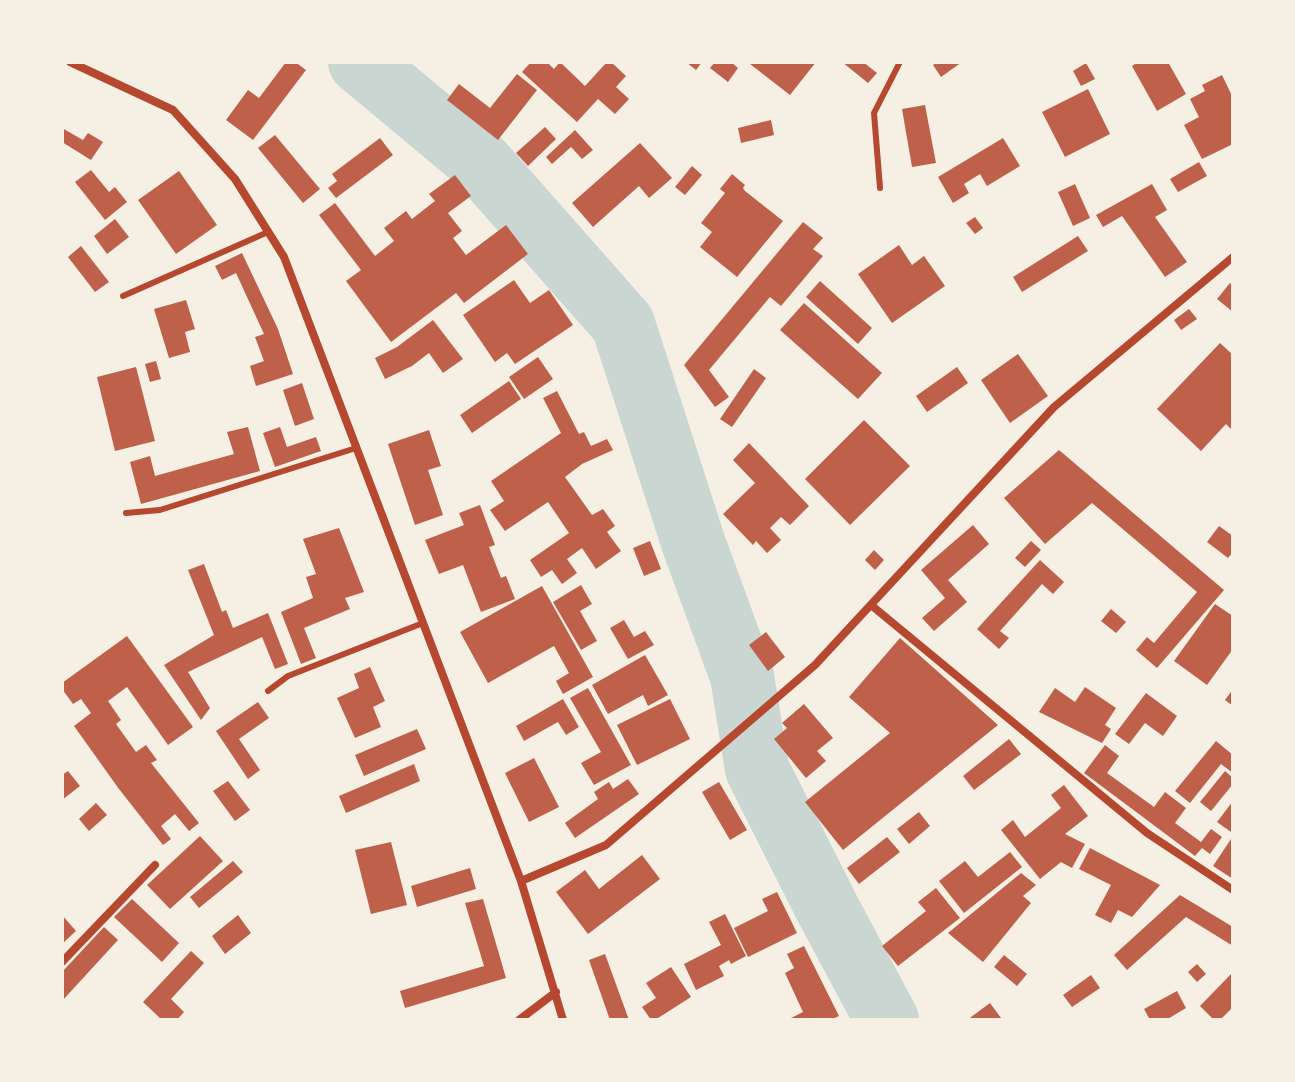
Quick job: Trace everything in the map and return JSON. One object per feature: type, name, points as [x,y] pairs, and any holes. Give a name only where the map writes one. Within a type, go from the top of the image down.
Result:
[{"type":"street","points":[[70,62],[173,110],[235,179],[284,257],[521,881],[563,1020]]},
{"type":"street","points":[[521,881],[606,845],[815,665],[1054,407],[1233,257]]},
{"type":"street","points":[[871,605],[1147,833],[1233,890]]},
{"type":"street","points":[[62,962],[155,865]]},
{"type":"street","points":[[519,1020],[556,992]]},
{"type":"lane","points":[[880,188],[874,113],[900,62]]},
{"type":"lane","points":[[123,296],[268,232]]},
{"type":"lane","points":[[126,513],[160,510],[356,448]]},
{"type":"lane","points":[[268,691],[288,676],[423,623]]},
{"type":"building","points":[[286,62],[295,62],[306,70],[253,140],[226,120],[248,90],[259,98]]},
{"type":"building","points":[[531,62],[547,62],[554,69],[560,62],[585,86],[607,62],[611,62],[626,76],[616,87],[629,99],[615,114],[598,99],[577,122],[522,72]]},
{"type":"building","points":[[686,62],[702,62],[696,70]]},
{"type":"building","points":[[715,62],[731,62],[738,68],[728,82],[710,68]]},
{"type":"building","points":[[816,62],[790,95],[750,64]]},
{"type":"building","points":[[842,62],[863,62],[877,73],[868,83]]},
{"type":"building","points":[[938,62],[962,62],[941,77],[933,65]]},
{"type":"building","points":[[1138,62],[1168,62],[1186,94],[1157,111],[1132,66]]},
{"type":"building","points":[[1086,63],[1095,79],[1081,86],[1073,71]]},
{"type":"building","points":[[517,74],[537,90],[498,140],[447,100],[459,84],[490,108]]},
{"type":"building","points":[[1222,75],[1233,98],[1233,144],[1202,159],[1184,125],[1199,117],[1190,99],[1205,91],[1202,85]]},
{"type":"building","points":[[1088,89],[1110,134],[1065,157],[1042,112]]},
{"type":"building","points":[[925,105],[936,163],[912,167],[902,109]]},
{"type":"building","points":[[771,120],[774,135],[741,143],[738,128]]},
{"type":"building","points":[[545,127],[556,139],[528,166],[516,153]]},
{"type":"building","points":[[62,128],[83,140],[88,133],[103,142],[91,160],[62,142]]},
{"type":"building","points":[[575,130],[593,150],[582,159],[571,147],[552,164],[546,157]]},
{"type":"building","points":[[275,135],[320,189],[303,203],[258,148]]},
{"type":"building","points":[[380,138],[393,155],[336,198],[328,188],[337,181],[332,174]]},
{"type":"building","points":[[1003,138],[1020,166],[987,186],[980,174],[964,184],[969,193],[953,203],[938,177]]},
{"type":"building","points":[[640,143],[672,178],[649,198],[639,186],[593,227],[572,203]]},
{"type":"building","points":[[1199,162],[1207,176],[1178,192],[1170,179]]},
{"type":"building","points":[[692,166],[702,175],[685,195],[675,187]]},
{"type":"building","points":[[91,170],[109,192],[115,187],[127,202],[105,220],[75,182]]},
{"type":"building","points":[[179,171],[217,225],[176,254],[138,200]]},
{"type":"building","points":[[732,174],[745,185],[745,191],[783,221],[737,277],[700,247],[712,232],[701,223],[725,193],[720,189]]},
{"type":"building","points":[[455,175],[471,196],[448,213],[462,231],[453,238],[466,255],[506,225],[528,254],[464,303],[456,293],[391,342],[346,281],[361,270],[319,215],[335,203],[375,256],[394,241],[384,228],[406,211],[412,219],[435,201],[429,194]]},
{"type":"building","points":[[1075,184],[1090,218],[1073,226],[1058,192]]},
{"type":"building","points":[[1152,184],[1167,210],[1155,217],[1187,262],[1165,277],[1122,216],[1103,227],[1096,215]]},
{"type":"building","points":[[975,217],[983,228],[975,234],[966,223]]},
{"type":"building","points":[[115,219],[129,237],[107,254],[94,236]]},
{"type":"building","points":[[803,222],[823,238],[813,249],[823,256],[781,306],[770,297],[709,370],[729,397],[715,407],[684,365]]},
{"type":"building","points":[[1078,236],[1088,251],[1022,292],[1013,277]]},
{"type":"building","points":[[899,245],[912,265],[924,256],[945,286],[892,323],[858,274]]},
{"type":"building","points":[[81,246],[109,282],[95,292],[68,257]]},
{"type":"building","points":[[242,253],[278,329],[293,374],[256,386],[250,366],[264,361],[255,337],[264,334],[236,273],[222,280],[215,266]]},
{"type":"building","points":[[514,280],[530,303],[549,290],[573,325],[515,364],[507,353],[495,362],[463,315]]},
{"type":"building","points":[[820,281],[872,328],[858,344],[806,297]]},
{"type":"building","points":[[1230,283],[1233,285],[1233,312],[1217,299]]},
{"type":"building","points":[[186,300],[195,329],[185,332],[190,352],[169,358],[154,309]]},
{"type":"building","points":[[804,303],[882,373],[858,399],[780,330]]},
{"type":"building","points":[[1189,309],[1197,319],[1181,330],[1174,320]]},
{"type":"building","points":[[433,320],[463,359],[443,373],[429,353],[412,366],[385,379],[375,358],[397,347]]},
{"type":"building","points":[[1220,343],[1233,355],[1233,431],[1226,424],[1201,451],[1157,409]]},
{"type":"building","points":[[1018,354],[1048,396],[1010,423],[981,380]]},
{"type":"building","points":[[538,357],[553,379],[524,399],[509,377]]},
{"type":"building","points":[[156,361],[161,379],[150,382],[145,364]]},
{"type":"building","points":[[136,367],[155,441],[115,451],[97,377]]},
{"type":"building","points":[[957,367],[968,383],[927,412],[916,396]]},
{"type":"building","points":[[754,369],[766,378],[732,427],[720,419]]},
{"type":"building","points":[[509,381],[521,399],[472,433],[460,415]]},
{"type":"building","points":[[302,383],[314,419],[295,426],[283,390]]},
{"type":"building","points":[[557,391],[579,434],[584,432],[591,446],[607,439],[613,450],[582,464],[565,477],[592,515],[603,509],[615,526],[607,532],[621,551],[596,569],[582,548],[567,559],[577,573],[562,584],[552,570],[541,577],[530,560],[569,533],[548,502],[505,531],[490,510],[504,501],[491,481],[561,433],[543,398]]},
{"type":"building","points":[[864,420],[910,466],[850,525],[805,479]]},
{"type":"building","points":[[248,427],[260,471],[141,504],[130,462],[150,456],[155,476],[234,454],[227,432]]},
{"type":"building","points":[[280,427],[287,447],[316,437],[321,451],[275,467],[263,433]]},
{"type":"building","points":[[429,430],[441,466],[428,470],[443,515],[415,525],[388,444]]},
{"type":"building","points":[[749,443],[809,506],[790,525],[781,517],[770,528],[781,540],[767,553],[756,541],[753,545],[723,514],[755,483],[733,460]]},
{"type":"building","points":[[1059,450],[1224,590],[1157,668],[1136,650],[1147,637],[1154,643],[1197,592],[1092,503],[1045,544],[1004,498]]},
{"type":"building","points":[[480,505],[495,545],[489,547],[501,578],[506,576],[515,599],[481,612],[463,565],[439,574],[425,540],[464,525],[459,513]]},
{"type":"building","points":[[973,525],[989,544],[948,580],[967,602],[934,631],[922,618],[945,598],[921,570]]},
{"type":"building","points":[[1219,526],[1233,536],[1233,552],[1228,558],[1207,542]]},
{"type":"building","points":[[339,528],[364,592],[345,598],[350,609],[304,628],[316,658],[301,664],[281,612],[313,598],[306,577],[316,574],[303,539]]},
{"type":"building","points":[[650,541],[661,569],[644,576],[633,548]]},
{"type":"building","points":[[1031,541],[1041,550],[1025,567],[1015,558]]},
{"type":"building","points":[[874,550],[884,560],[875,570],[865,560]]},
{"type":"building","points":[[1040,560],[1064,582],[1053,594],[1042,584],[1000,631],[1009,638],[999,649],[977,629]]},
{"type":"building","points":[[204,564],[222,612],[226,610],[233,628],[268,613],[288,664],[275,669],[262,637],[188,672],[210,708],[201,720],[164,665],[214,635],[188,570]]},
{"type":"building","points":[[581,585],[592,604],[580,611],[597,641],[581,650],[553,602]]},
{"type":"building","points":[[542,586],[593,677],[563,694],[556,681],[569,673],[554,646],[488,683],[460,632]]},
{"type":"building","points":[[1215,604],[1233,616],[1233,649],[1207,685],[1174,661]]},
{"type":"building","points":[[1111,609],[1126,622],[1116,633],[1101,621]]},
{"type":"building","points":[[624,620],[634,637],[645,631],[654,645],[628,659],[610,628]]},
{"type":"building","points":[[766,632],[785,657],[768,671],[749,645]]},
{"type":"building","points":[[127,636],[193,727],[168,745],[127,687],[108,701],[121,720],[116,724],[136,752],[146,745],[157,760],[151,763],[199,823],[189,831],[175,814],[161,826],[171,839],[163,845],[74,726],[91,713],[81,699],[73,704],[62,689],[62,683]]},
{"type":"building","points":[[900,638],[998,725],[843,850],[805,802],[890,733],[849,697]]},
{"type":"building","points":[[645,655],[668,695],[648,706],[643,695],[608,714],[592,685]]},
{"type":"building","points":[[370,667],[385,701],[373,707],[381,727],[355,738],[337,698],[359,688],[354,674]]},
{"type":"building","points":[[1085,687],[1116,708],[1105,725],[1111,729],[1102,743],[1039,712],[1055,688],[1075,702]]},
{"type":"building","points":[[588,688],[631,765],[594,785],[581,763],[601,752],[570,698]]},
{"type":"building","points":[[1233,689],[1233,706],[1225,700]]},
{"type":"building","points":[[1146,693],[1177,716],[1163,736],[1145,723],[1129,744],[1115,734]]},
{"type":"building","points":[[563,699],[579,727],[566,735],[558,722],[524,741],[516,726]]},
{"type":"building","points":[[670,699],[690,739],[637,765],[617,725]]},
{"type":"building","points":[[258,702],[269,718],[239,739],[260,770],[248,779],[216,731]]},
{"type":"building","points":[[804,704],[833,738],[817,751],[826,761],[806,778],[774,739],[787,728],[782,723]]},
{"type":"building","points":[[417,729],[426,749],[364,776],[355,755]]},
{"type":"building","points":[[1009,739],[1021,754],[974,790],[963,776]]},
{"type":"building","points":[[1216,741],[1233,755],[1233,773],[1221,764],[1190,803],[1175,791]]},
{"type":"building","points":[[1105,745],[1119,756],[1107,773],[1154,807],[1165,792],[1186,808],[1175,823],[1201,842],[1211,829],[1222,837],[1210,854],[1202,848],[1195,856],[1084,773]]},
{"type":"building","points":[[534,758],[559,807],[529,822],[505,773]]},
{"type":"building","points":[[414,764],[420,781],[346,813],[339,796]]},
{"type":"building","points":[[68,771],[80,786],[62,800],[62,775]]},
{"type":"building","points":[[1225,771],[1233,778],[1233,784],[1211,811],[1200,802]]},
{"type":"building","points":[[628,779],[639,794],[575,838],[565,823],[598,799],[594,792],[609,782],[613,789]]},
{"type":"building","points":[[228,781],[250,810],[235,821],[213,791]]},
{"type":"building","points":[[719,782],[747,830],[730,840],[702,792]]},
{"type":"building","points":[[1064,785],[1088,816],[1065,834],[1085,844],[1072,868],[1061,862],[1040,879],[1001,830],[1013,820],[1025,837],[1061,808],[1051,795]]},
{"type":"building","points":[[1233,801],[1233,830],[1231,832],[1217,822]]},
{"type":"building","points":[[96,803],[107,815],[89,831],[79,819]]},
{"type":"building","points":[[919,812],[930,826],[909,844],[897,829]]},
{"type":"building","points":[[200,836],[223,861],[170,909],[147,885]]},
{"type":"building","points":[[887,837],[900,852],[859,884],[847,868]]},
{"type":"building","points":[[1233,840],[1233,879],[1213,866]]},
{"type":"building","points":[[391,842],[407,905],[371,914],[355,850]]},
{"type":"building","points":[[1090,848],[1160,885],[1132,917],[1118,910],[1111,923],[1095,915],[1111,885],[1079,869]]},
{"type":"building","points":[[1010,852],[1022,867],[964,913],[939,881],[965,861],[978,877]]},
{"type":"building","points":[[642,855],[660,879],[588,934],[556,892],[585,870],[599,889]]},
{"type":"building","points":[[233,861],[243,872],[199,908],[190,897]]},
{"type":"building","points":[[470,868],[476,889],[417,907],[411,886]]},
{"type":"building","points":[[1021,873],[1036,885],[1023,896],[1031,903],[983,962],[948,933]]},
{"type":"building","points":[[936,888],[960,918],[898,966],[882,946],[926,911],[918,902]]},
{"type":"building","points":[[777,892],[797,933],[748,957],[734,928],[768,911],[762,899]]},
{"type":"building","points":[[1180,895],[1233,927],[1233,946],[1186,917],[1127,970],[1114,955]]},
{"type":"building","points":[[132,899],[179,943],[162,962],[114,917]]},
{"type":"building","points":[[483,899],[506,978],[405,1008],[400,991],[484,966],[465,903]]},
{"type":"building","points":[[725,914],[746,956],[719,966],[724,976],[696,990],[684,964],[721,945],[709,922]]},
{"type":"building","points":[[62,915],[76,931],[62,944]]},
{"type":"building","points":[[238,915],[251,933],[225,954],[212,936]]},
{"type":"building","points":[[104,927],[118,940],[62,1001],[62,972]]},
{"type":"building","points":[[804,946],[839,1016],[830,1020],[787,1020],[803,1012],[785,973],[794,968],[787,954]]},
{"type":"building","points":[[191,951],[204,963],[171,999],[184,1012],[177,1020],[162,1020],[143,1002]]},
{"type":"building","points":[[605,954],[629,1020],[610,1020],[589,960]]},
{"type":"building","points":[[1004,955],[1027,974],[1017,986],[994,967]]},
{"type":"building","points":[[1197,964],[1206,974],[1197,982],[1188,972]]},
{"type":"building","points":[[671,967],[691,997],[651,1020],[642,1007],[656,998],[646,983]]},
{"type":"building","points":[[1233,972],[1233,1007],[1220,1020],[1214,1020],[1200,1006]]},
{"type":"building","points":[[1091,975],[1100,988],[1072,1007],[1063,995]]},
{"type":"building","points":[[1177,991],[1186,1008],[1166,1020],[1150,1020],[1144,1009]]},
{"type":"building","points":[[990,1003],[1001,1018],[967,1020]]},
{"type":"waterway","points":[[360,62],[481,163],[623,324],[693,542],[742,676],[757,769],[887,1020]]}]
